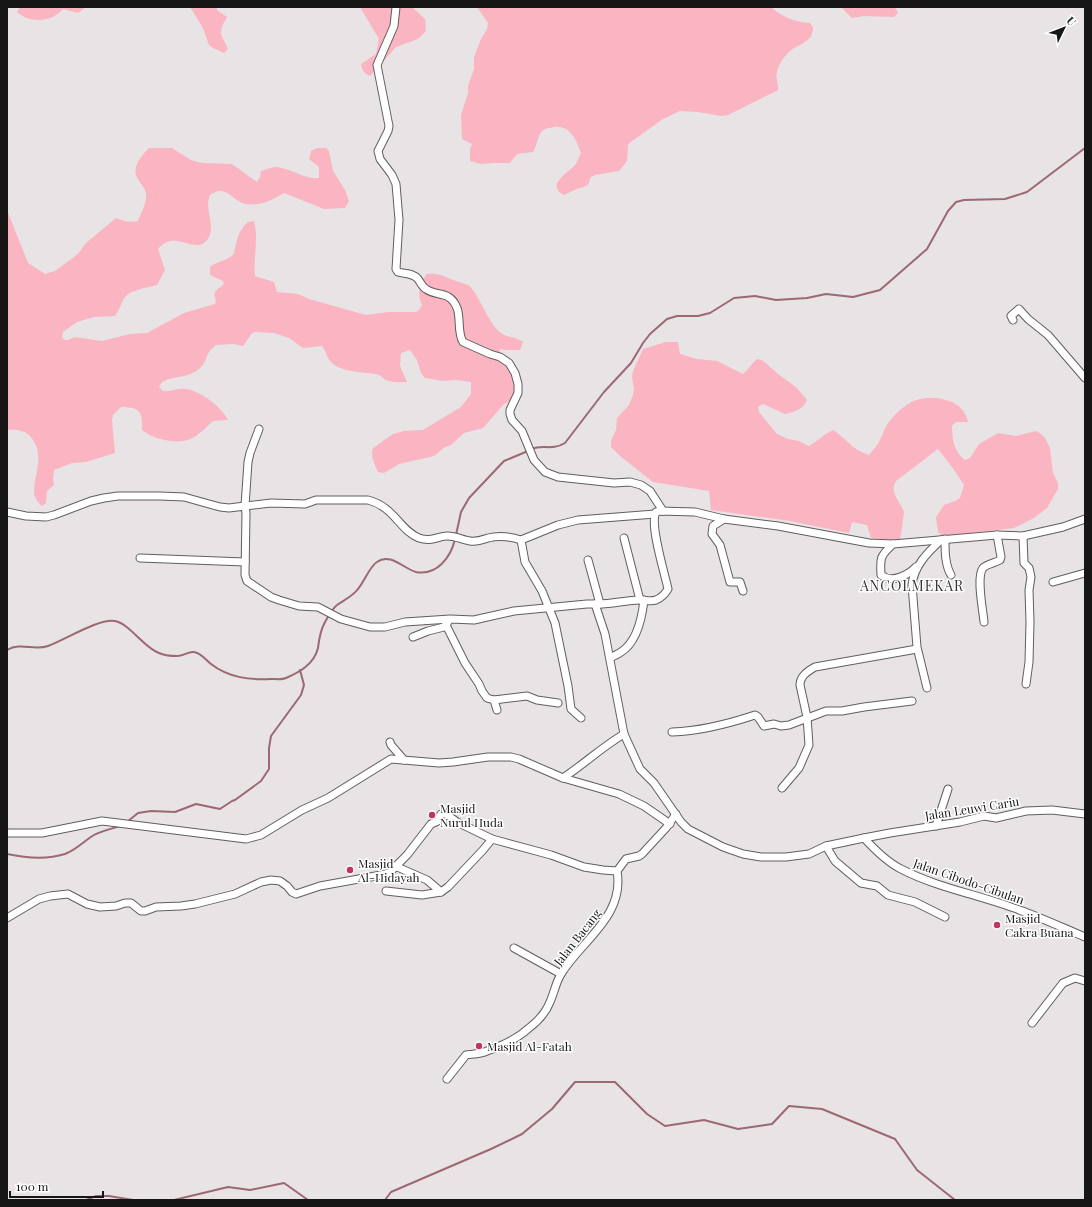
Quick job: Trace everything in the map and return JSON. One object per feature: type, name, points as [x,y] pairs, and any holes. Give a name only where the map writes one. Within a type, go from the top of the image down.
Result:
[{"type":"street","points":[[396,7],[394,26],[377,66],[388,126],[388,131],[378,151],[381,161],[395,181],[399,220],[397,271],[413,275],[427,291],[442,294],[451,299],[457,310],[463,342],[500,357],[509,363],[518,384],[518,393],[510,410],[510,414],[512,420],[522,431],[534,460],[545,472],[558,477],[614,483],[630,482],[641,485],[650,491],[663,511]]},
{"type":"street","points":[[1013,320],[1011,316],[1019,309],[1028,319],[1048,335],[1085,378]]},
{"type":"street","points":[[259,429],[248,462],[245,506],[245,575],[247,581],[271,597],[291,605],[318,607],[333,616],[370,627],[385,627],[405,622],[450,619],[474,620],[514,611],[591,603],[597,604],[642,600],[653,601],[660,598],[668,589],[656,541],[654,514]]},
{"type":"street","points":[[7,512],[46,517],[91,501],[118,496],[184,497],[229,508],[271,503],[305,504],[316,500],[368,500],[384,506],[411,533],[419,538],[427,540],[435,540],[446,536],[478,541],[496,536],[510,536],[521,540],[558,525],[578,520],[654,514],[659,511],[663,511],[694,512],[724,519],[778,526],[869,543],[893,544],[912,544],[998,535],[1023,536],[1063,527],[1085,519]]},
{"type":"street","points":[[724,519],[713,526],[712,534],[720,544],[730,582],[740,582],[743,591]]},
{"type":"street","points":[[984,622],[981,600],[981,573],[985,567],[1000,560],[1002,557],[998,535]]},
{"type":"street","points":[[1023,536],[1024,563],[1029,568],[1031,577],[1029,590],[1029,662],[1026,684]]},
{"type":"street","points":[[610,658],[622,651],[632,641],[639,625],[642,600],[624,538]]},
{"type":"street","points":[[521,540],[525,562],[542,591],[554,623],[563,660],[571,708],[581,718]]},
{"type":"street","points":[[893,544],[884,552],[881,558],[881,576],[890,579],[900,577],[911,572],[929,552],[943,540]]},
{"type":"street","points":[[943,540],[947,566],[951,575]]},
{"type":"street","points":[[140,558],[245,562]]},
{"type":"street","points":[[588,560],[610,658],[624,734],[640,769],[654,783],[681,822],[688,829],[723,847],[743,854],[761,857],[786,857],[809,854],[826,846],[864,838]]},
{"type":"street","points":[[917,566],[913,576],[912,585],[918,649],[927,688]]},
{"type":"street","points":[[1053,582],[1085,573]]},
{"type":"street","points":[[413,637],[446,626],[450,619]]},
{"type":"street","points":[[446,626],[465,663],[480,684],[482,691],[487,698],[494,700],[528,696],[537,700],[558,703]]},
{"type":"street","points":[[782,788],[799,768],[809,745],[807,717],[800,680],[810,670],[826,664],[918,649]]},
{"type":"street","points":[[494,700],[496,710]]},
{"type":"street","points":[[672,732],[718,727],[755,715],[762,725],[765,726],[774,724],[781,726],[789,725],[826,711],[842,711],[912,701]]},
{"type":"street","points":[[563,778],[580,767],[611,741],[624,734]]},
{"type":"street","points":[[390,742],[404,760]]},
{"type":"street","points":[[7,833],[42,833],[102,821],[246,839],[260,835],[302,810],[328,798],[387,760],[391,759],[439,763],[488,757],[510,757],[519,759],[563,778],[607,790],[629,798],[644,806],[670,824]]},
{"type":"street","points":[[936,826],[948,789]]},
{"type":"street","name":"Jalan Leuwi Cariu","points":[[864,838],[960,822],[984,816],[996,818],[1026,811],[1052,810],[1085,814]]},
{"type":"street","points":[[7,918],[39,899],[50,896],[68,894],[87,904],[100,907],[131,903],[142,911],[145,911],[156,907],[181,906],[234,894],[261,882],[270,880],[280,882],[296,894],[328,884],[381,875],[389,873],[407,855],[431,824],[438,821],[441,814],[446,814],[457,822],[492,839],[550,855],[584,867],[617,871],[626,859],[642,854],[670,824],[676,814]]},
{"type":"street","name":"Jalan Cibodo-Cibulan","points":[[864,838],[886,860],[900,869],[920,878],[1011,907],[1085,937]]},
{"type":"street","points":[[386,891],[422,896],[441,892],[492,839]]},
{"type":"street","points":[[826,846],[835,861],[861,883],[877,886],[888,895],[915,902],[945,917]]},
{"type":"street","points":[[395,866],[427,880],[441,892]]},
{"type":"street","name":"Jalan Bacang","points":[[447,1079],[466,1055],[486,1052],[513,1041],[538,1020],[549,1004],[561,974],[597,931],[609,913],[618,890],[619,883],[617,871]]},
{"type":"street","points":[[514,948],[561,974]]},
{"type":"street","points":[[1032,1024],[1063,983],[1075,978],[1085,981]]},
{"type":"shaded area","points":[[20,7],[86,7],[78,13],[63,9],[53,17],[43,20],[34,20],[29,19],[17,12]]},
{"type":"shaded area","points":[[190,7],[216,7],[218,11],[227,17],[221,30],[228,49],[224,53],[209,45],[203,28]]},
{"type":"shaded area","points":[[360,7],[412,7],[425,19],[426,31],[418,39],[396,47],[370,76],[364,72],[361,64],[376,54],[379,39]]},
{"type":"shaded area","points":[[477,7],[771,7],[780,14],[789,18],[810,23],[813,28],[809,38],[804,43],[790,51],[780,63],[777,74],[778,90],[728,115],[721,116],[680,111],[663,119],[628,144],[627,161],[619,171],[595,175],[590,178],[589,184],[586,186],[564,195],[559,191],[557,183],[563,175],[575,165],[581,153],[572,134],[564,128],[554,127],[543,130],[533,152],[517,154],[510,163],[481,164],[470,161],[470,149],[472,144],[462,139],[461,115],[474,69],[474,57],[481,39],[487,29],[488,23]]},
{"type":"shaded area","points":[[841,7],[895,7],[898,13],[894,17],[864,16],[852,18]]},
{"type":"shaded area","points":[[149,148],[172,148],[191,160],[202,163],[232,164],[257,182],[261,171],[276,167],[287,169],[303,176],[319,178],[319,167],[309,159],[311,151],[317,148],[326,148],[329,151],[333,171],[345,190],[349,201],[345,208],[324,209],[284,193],[266,202],[246,204],[241,203],[225,192],[216,192],[210,195],[208,203],[211,229],[209,237],[204,243],[192,245],[179,241],[172,241],[165,243],[158,249],[165,270],[157,285],[136,290],[128,294],[124,298],[115,316],[94,317],[77,322],[63,332],[62,337],[64,340],[75,337],[102,341],[130,334],[147,333],[184,313],[215,304],[216,301],[214,295],[224,284],[223,281],[210,275],[210,267],[232,255],[242,229],[248,222],[254,221],[256,235],[255,276],[274,282],[277,292],[298,294],[309,299],[366,315],[389,312],[416,312],[419,310],[422,305],[419,293],[422,281],[427,274],[440,275],[468,285],[476,294],[491,322],[496,328],[504,335],[523,342],[520,350],[500,349],[500,352],[513,363],[522,380],[522,395],[504,404],[483,428],[464,433],[451,445],[445,447],[434,456],[399,464],[384,473],[378,472],[372,457],[373,448],[393,434],[404,431],[423,430],[461,407],[471,394],[471,382],[456,380],[443,381],[425,378],[421,373],[417,360],[410,350],[401,353],[400,366],[407,382],[391,382],[377,374],[340,368],[330,360],[322,346],[303,348],[289,338],[274,333],[255,332],[252,333],[243,346],[234,344],[216,345],[209,352],[202,366],[196,371],[191,374],[166,380],[162,382],[159,387],[163,391],[182,389],[197,392],[210,400],[221,410],[228,420],[213,421],[197,435],[187,440],[165,440],[156,438],[142,430],[142,418],[139,411],[132,408],[121,407],[113,415],[112,420],[115,453],[86,462],[72,463],[54,470],[54,485],[47,491],[46,503],[42,506],[36,499],[34,493],[38,464],[35,443],[30,436],[23,431],[7,430],[7,210],[28,263],[45,274],[55,271],[78,254],[86,243],[116,218],[132,222],[138,221],[145,204],[146,194],[135,171],[139,160]]},
{"type":"shaded area","points":[[666,342],[678,342],[680,354],[697,359],[717,361],[743,374],[757,359],[762,360],[796,387],[807,400],[804,406],[798,410],[785,414],[763,404],[758,407],[759,412],[777,434],[788,439],[799,441],[809,446],[833,430],[858,451],[869,455],[877,446],[885,427],[900,409],[907,404],[922,398],[939,398],[956,404],[966,415],[968,422],[956,422],[952,426],[954,445],[961,457],[965,460],[970,458],[979,444],[998,433],[1016,436],[1036,431],[1045,438],[1050,448],[1053,473],[1058,483],[1058,489],[1047,508],[1034,518],[1014,528],[942,536],[938,532],[936,517],[944,505],[960,498],[964,485],[938,449],[896,481],[894,485],[894,493],[904,512],[900,541],[871,538],[867,525],[852,522],[849,533],[790,521],[711,510],[709,491],[653,482],[611,447],[611,441],[616,430],[617,418],[629,405],[633,395],[633,371],[643,349]]},
{"type":"waterway","points":[[532,449],[540,447],[556,447],[565,443],[604,392],[631,363],[650,334],[667,319],[677,316],[698,316],[710,313],[734,298],[755,296],[776,300],[807,298],[826,294],[853,297],[880,290],[927,249],[948,211],[956,202],[964,200],[1005,199],[1027,192],[1085,148]]},
{"type":"waterway","points":[[456,535],[461,512],[469,498],[504,461],[528,451]]},
{"type":"waterway","points":[[7,650],[17,647],[38,648],[48,646],[91,626],[108,621],[115,621],[121,623],[153,650],[161,654],[177,656],[194,652],[201,655],[218,669],[232,675],[255,679],[284,679],[306,667],[310,663],[316,654],[322,629],[330,613],[337,605],[356,591],[374,564],[382,559],[387,559],[397,562],[416,572],[430,571],[442,564],[450,552],[455,539]]},
{"type":"waterway","points":[[127,822],[138,813],[151,811],[175,812],[196,804],[220,809],[261,781],[269,769],[269,748],[271,736],[301,695],[304,685],[300,670]]},
{"type":"waterway","points":[[7,854],[36,858],[58,856],[73,850],[90,837],[120,826]]},
{"type":"waterway","points":[[385,1200],[391,1192],[522,1134],[552,1109],[575,1082],[615,1082],[647,1114],[665,1126],[704,1120],[738,1129],[772,1124],[789,1106],[822,1109],[895,1139],[917,1170],[955,1200]]},
{"type":"waterway","points":[[174,1200],[228,1187],[250,1190],[284,1183],[308,1200]]},
{"type":"waterway","points":[[86,1200],[96,1196],[109,1196],[133,1200]]},
{"type":"place","name":"Masjid Nurul Huda","points":[[432,815]]},
{"type":"place","name":"Masjid Al-Hidayah","points":[[350,870]]},
{"type":"place","name":"Masjid Cakra Buana","points":[[997,925]]},
{"type":"place","name":"Masjid Al-Fatah","points":[[479,1046]]},
{"type":"district","name":"ANCOLMEKAR","points":[[912,585]]}]
